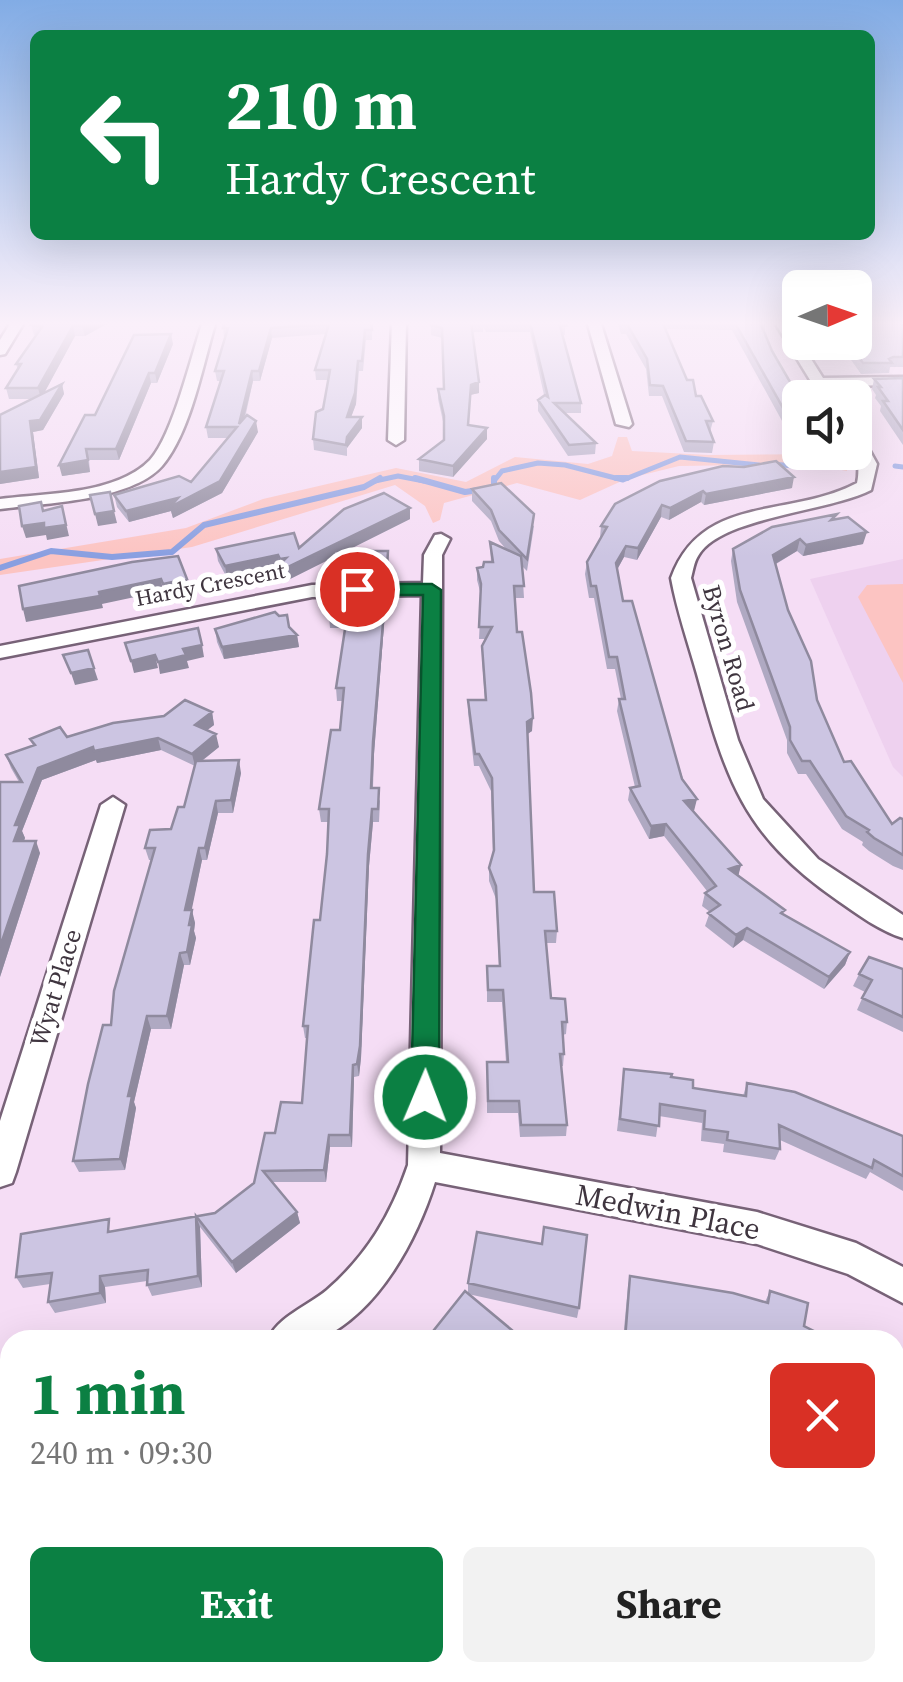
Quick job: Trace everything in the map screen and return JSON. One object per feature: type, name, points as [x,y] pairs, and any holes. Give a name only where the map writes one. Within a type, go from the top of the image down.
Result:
[{"type":"street","points":[[0,504],[105,487],[147,471],[163,454],[182,399]]},
{"type":"street","points":[[396,440],[397,399]]},
{"type":"street","points":[[617,399],[624,424]]},
{"type":"street","name":"Byron Road","points":[[868,470],[865,486],[834,502],[722,527],[694,545],[684,560],[681,578],[729,748],[740,780],[758,810],[781,839],[818,872],[858,902],[903,928]]},
{"type":"street","points":[[304,1330],[360,1286],[388,1250],[411,1210],[424,1165],[432,590],[434,555],[442,539]]},
{"type":"street","name":"Hardy Crescent","points":[[0,652],[312,591],[432,590]]},
{"type":"street","name":"Wyat Place","points":[[0,1172],[113,805]]},
{"type":"street","name":"Medwin Place","points":[[424,1165],[757,1228],[856,1260],[903,1286]]},
{"type":"shaded area","points":[[618,437],[627,437],[632,451],[782,454],[782,464],[679,466],[626,479],[580,500],[517,483],[444,503],[440,520],[433,523],[425,506],[395,485],[192,547],[0,575],[0,559],[186,528],[263,499],[396,468],[466,482],[515,457],[588,464],[612,456]]},
{"type":"shaded area","points":[[903,559],[903,777],[893,767],[810,579]]},
{"type":"shaded area","points":[[903,584],[903,683],[858,597],[867,585]]},
{"type":"building","points":[[31,399],[53,399],[40,420],[30,421],[36,467],[0,472],[0,415]]},
{"type":"building","points":[[103,399],[137,399],[116,449],[86,449],[88,460],[59,465],[85,415],[95,415]]},
{"type":"building","points":[[215,399],[245,399],[239,424],[247,415],[256,421],[220,481],[170,507],[178,498],[126,511],[114,495],[179,476],[191,482],[237,427],[206,427]]},
{"type":"building","points":[[325,399],[353,399],[347,417],[362,417],[347,437],[346,445],[313,439],[316,412],[323,409]]},
{"type":"building","points":[[440,399],[470,399],[468,425],[487,428],[453,466],[419,459],[444,440]]},
{"type":"building","points":[[580,399],[581,403],[554,403],[596,443],[569,445],[538,400]]},
{"type":"building","points":[[669,399],[703,399],[713,421],[706,421],[714,442],[686,441]]},
{"type":"building","points":[[903,399],[903,430],[883,401]]},
{"type":"building","points":[[776,461],[794,477],[706,494],[703,491],[670,508],[662,505],[638,548],[626,546],[616,563],[623,601],[632,601],[682,779],[697,799],[684,801],[741,865],[729,869],[785,910],[781,913],[850,952],[829,977],[747,928],[736,935],[708,913],[720,905],[705,893],[716,886],[666,824],[651,826],[630,788],[640,786],[619,699],[625,699],[617,657],[609,657],[596,586],[591,586],[587,562],[607,527],[601,526],[615,504],[660,481],[723,466]]},
{"type":"building","points":[[501,483],[534,514],[527,559],[499,530],[491,510],[472,489]]},
{"type":"building","points":[[110,492],[114,511],[95,514],[90,495]]},
{"type":"building","points":[[384,493],[410,508],[284,569],[281,563],[286,558],[280,559],[278,555],[225,566],[216,549],[294,533],[299,548],[344,509]]},
{"type":"building","points":[[41,502],[43,511],[62,506],[66,525],[22,526],[19,506]]},
{"type":"building","points":[[837,514],[831,520],[848,517],[867,532],[806,545],[800,539],[773,555],[788,610],[811,661],[817,700],[844,762],[851,761],[892,824],[903,819],[903,855],[846,816],[810,761],[802,761],[790,740],[790,727],[740,590],[733,549],[772,527]]},
{"type":"building","points":[[490,542],[521,556],[524,586],[514,586],[517,632],[522,632],[533,718],[527,722],[534,892],[554,892],[557,931],[545,931],[551,998],[565,999],[567,1022],[562,1022],[564,1054],[560,1054],[567,1125],[521,1125],[519,1101],[488,1101],[487,1062],[508,1062],[503,990],[488,990],[487,966],[500,966],[496,886],[489,868],[494,850],[492,778],[479,754],[475,754],[468,700],[486,700],[482,646],[492,627],[479,627],[481,584],[477,568],[483,567],[484,562],[493,562]]},
{"type":"building","points":[[334,551],[388,551],[387,568],[333,569]]},
{"type":"building","points":[[178,556],[187,579],[163,584],[161,579],[99,592],[100,596],[23,609],[19,586]]},
{"type":"building","points":[[386,587],[371,788],[379,788],[378,809],[372,809],[368,854],[360,1046],[357,1064],[353,1065],[350,1135],[329,1135],[324,1170],[263,1171],[297,1212],[232,1262],[196,1216],[215,1213],[254,1183],[265,1133],[275,1133],[281,1102],[302,1103],[308,1026],[303,1026],[314,920],[320,920],[327,854],[329,809],[319,809],[331,730],[340,730],[344,688],[336,688],[347,616],[329,616],[331,588]]},
{"type":"building","points":[[275,612],[287,615],[289,627],[297,635],[222,647],[215,629]]},
{"type":"building","points":[[198,628],[202,645],[183,649],[186,655],[158,662],[155,655],[131,661],[125,643]]},
{"type":"building","points":[[88,650],[94,668],[71,673],[63,655]]},
{"type":"building","points":[[185,700],[212,712],[195,725],[216,734],[192,754],[158,738],[94,751],[93,747],[38,768],[15,825],[20,825],[14,841],[36,841],[0,947],[0,782],[22,782],[6,755],[35,745],[30,739],[60,727],[67,737],[113,723],[164,716]]},
{"type":"building","points":[[239,760],[231,800],[216,801],[205,848],[199,848],[185,910],[192,910],[187,952],[180,953],[167,1016],[147,1016],[128,1096],[132,1096],[120,1159],[73,1161],[103,1025],[111,1025],[114,991],[155,848],[145,848],[150,830],[171,829],[178,807],[184,807],[196,761]]},
{"type":"building","points":[[869,957],[903,969],[903,1017],[862,998],[872,980],[859,974]]},
{"type":"building","points":[[624,1069],[672,1074],[671,1077],[693,1080],[693,1088],[746,1096],[747,1083],[795,1092],[903,1136],[903,1176],[874,1160],[872,1168],[779,1125],[780,1149],[727,1140],[728,1132],[704,1129],[705,1111],[660,1104],[659,1126],[620,1119]]},
{"type":"building","points":[[196,1216],[198,1276],[147,1285],[148,1270],[100,1276],[100,1293],[48,1302],[52,1273],[16,1277],[21,1234],[109,1219],[108,1232]]},
{"type":"building","points":[[544,1227],[587,1235],[579,1308],[468,1283],[477,1232],[542,1244]]},
{"type":"building","points":[[630,1276],[733,1293],[768,1303],[770,1291],[808,1303],[804,1326],[812,1330],[626,1330]]},
{"type":"building","points":[[465,1291],[512,1330],[434,1330]]},
{"type":"waterway","points":[[494,481],[502,471],[538,463],[565,465],[623,480],[680,457],[759,465]]},
{"type":"waterway","points":[[773,464],[782,465]]},
{"type":"waterway","points":[[895,466],[903,467]]},
{"type":"waterway","points":[[375,481],[398,476],[424,481]]},
{"type":"waterway","points":[[0,568],[51,551],[112,557],[172,552],[204,525],[364,487],[380,478]]},
{"type":"waterway","points":[[415,478],[465,492],[494,488],[494,481]]},
{"type":"waterway","points":[[616,478],[627,478]]},
{"type":"route","points":[[357,589],[432,590],[425,1097]]}]
